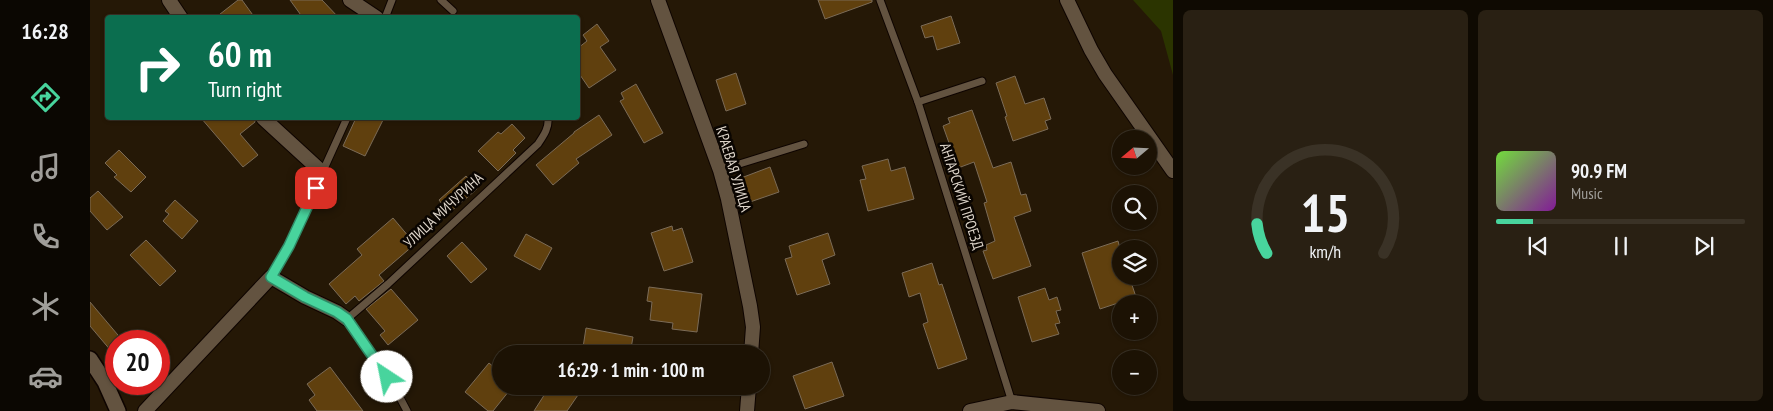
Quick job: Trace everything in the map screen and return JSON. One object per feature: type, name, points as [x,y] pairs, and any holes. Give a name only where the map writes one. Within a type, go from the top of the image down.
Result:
[{"type":"main road","points":[[90,359],[105,382],[118,411]]},
{"type":"street","points":[[169,0],[179,15]]},
{"type":"street","points":[[350,0],[372,15]]},
{"type":"street","name":"КРАЕВАЯ УЛИЦА","points":[[658,0],[720,170],[728,199],[750,306],[753,327],[752,345]]},
{"type":"street","points":[[1067,0],[1105,74],[1173,171]]},
{"type":"street","points":[[265,120],[323,173]]},
{"type":"street","points":[[145,411],[271,277],[347,319]]},
{"type":"street","points":[[747,411],[748,395]]},
{"type":"street","points":[[970,411],[1012,402],[1098,411]]},
{"type":"lane","points":[[386,15],[392,0]]},
{"type":"lane","points":[[441,0],[453,12]]},
{"type":"lane","name":"АНГАРСКИЙ ПРОЕЗД","points":[[880,0],[918,102],[1012,402]]},
{"type":"lane","points":[[918,102],[982,81]]},
{"type":"lane","points":[[271,277],[289,246],[346,120]]},
{"type":"lane","name":"УЛИЦА МИЧУРИНА","points":[[347,319],[538,144],[546,130],[548,120]]},
{"type":"lane","points":[[720,170],[804,144]]},
{"type":"lane","points":[[347,319],[397,392],[407,411]]},
{"type":"green space","points":[[1133,0],[1173,0],[1173,75],[1161,31]]},
{"type":"building","points":[[238,0],[242,0],[253,15],[219,15]]},
{"type":"building","points":[[290,0],[322,0],[336,15],[301,15]]},
{"type":"building","points":[[818,0],[872,0],[872,2],[825,19]]},
{"type":"building","points":[[951,16],[960,43],[937,50],[933,36],[925,38],[921,26]]},
{"type":"building","points":[[597,24],[609,41],[600,47],[616,70],[589,88],[580,75],[580,46],[587,41],[583,35]]},
{"type":"building","points":[[736,73],[746,104],[726,111],[716,80]]},
{"type":"building","points":[[1015,76],[1025,104],[1044,98],[1051,119],[1045,121],[1048,129],[1013,141],[996,83]]},
{"type":"building","points":[[636,84],[663,133],[644,143],[620,101],[624,99],[621,93]]},
{"type":"building","points":[[972,110],[993,168],[1011,162],[1021,195],[1026,194],[1031,211],[1014,217],[1031,266],[993,279],[983,251],[987,250],[986,245],[995,241],[984,203],[987,202],[974,162],[958,168],[943,126],[950,123],[948,118]]},
{"type":"building","points":[[599,115],[612,135],[576,159],[579,163],[553,185],[536,165],[574,132]]},
{"type":"building","points":[[203,120],[254,120],[255,122],[240,134],[258,155],[243,167]]},
{"type":"building","points":[[355,120],[383,120],[365,156],[343,146]]},
{"type":"building","points":[[512,124],[525,138],[513,150],[516,153],[498,171],[478,151],[498,132],[501,134]]},
{"type":"building","points":[[119,150],[146,177],[131,192],[114,177],[117,175],[105,163]]},
{"type":"building","points":[[888,159],[891,171],[905,167],[914,199],[868,211],[860,180],[866,179],[862,166]]},
{"type":"building","points":[[770,167],[779,192],[750,202],[741,178]]},
{"type":"building","points":[[466,176],[477,189],[449,213],[439,200]]},
{"type":"building","points":[[98,191],[123,217],[107,230],[90,211],[90,198]]},
{"type":"building","points":[[175,200],[198,221],[182,239],[163,221],[169,214],[165,211]]},
{"type":"building","points":[[393,218],[415,244],[379,275],[384,281],[359,301],[355,296],[346,304],[329,284],[362,255],[357,249]]},
{"type":"building","points":[[672,226],[673,231],[682,228],[693,262],[664,271],[651,233]]},
{"type":"building","points":[[828,233],[835,255],[822,260],[830,284],[797,295],[785,259],[792,257],[789,246]]},
{"type":"building","points":[[526,234],[552,248],[540,270],[514,256]]},
{"type":"building","points":[[146,240],[176,271],[160,286],[130,255]]},
{"type":"building","points":[[462,242],[487,269],[471,283],[447,256]]},
{"type":"building","points":[[1112,243],[1112,285],[1132,285],[1135,295],[1112,295],[1112,305],[1100,309],[1082,253]]},
{"type":"building","points":[[932,263],[939,285],[942,284],[967,359],[938,369],[923,324],[928,322],[920,293],[909,297],[902,273]]},
{"type":"building","points":[[649,287],[702,294],[697,332],[672,329],[673,323],[650,320],[652,302],[647,301]]},
{"type":"building","points":[[1045,288],[1049,300],[1057,297],[1061,310],[1056,311],[1060,323],[1055,324],[1059,334],[1032,342],[1018,297]]},
{"type":"building","points":[[391,289],[418,320],[388,345],[380,335],[385,331],[366,309]]},
{"type":"building","points":[[90,302],[114,330],[105,330],[105,344],[90,326]]},
{"type":"building","points":[[586,328],[633,337],[632,345],[583,345]]},
{"type":"building","points":[[832,362],[844,396],[805,409],[793,376]]},
{"type":"building","points":[[489,363],[492,366],[492,395],[506,395],[493,411],[488,411],[465,392]]},
{"type":"building","points":[[330,367],[363,411],[317,411],[309,400],[315,395],[307,384]]},
{"type":"building","points":[[544,395],[578,395],[567,411],[534,411]]},
{"type":"route","points":[[316,188],[289,246],[271,277],[347,319],[387,377]]}]
